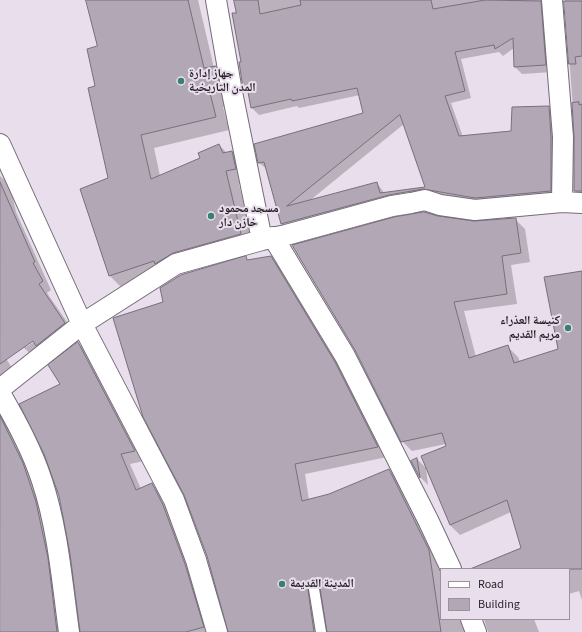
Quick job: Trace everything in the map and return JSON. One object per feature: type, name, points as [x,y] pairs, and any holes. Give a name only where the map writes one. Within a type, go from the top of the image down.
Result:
[{"type":"street","points":[[216,0],[232,92],[268,238],[345,356],[428,520],[450,568]]},
{"type":"street","points":[[552,0],[562,137],[562,202]]},
{"type":"street","points":[[0,144],[82,324],[174,500],[196,560],[216,632]]},
{"type":"street","points":[[0,389],[82,324],[176,264],[268,238],[392,206],[425,200],[440,205],[475,210],[562,202],[582,203]]},
{"type":"street","points":[[0,393],[23,433],[42,482],[54,536],[69,632]]},
{"type":"street","points":[[471,620],[476,632]]},
{"type":"lane","points":[[314,589],[321,632]]},
{"type":"building","points":[[86,0],[188,0],[204,68],[216,66],[220,92],[210,93],[216,117],[141,135],[151,179],[200,158],[198,153],[219,144],[223,153],[232,151],[236,169],[226,171],[241,234],[173,253],[155,264],[154,261],[109,276],[80,189],[108,178],[88,88],[95,86],[87,49],[97,46]]},
{"type":"building","points":[[234,0],[258,0],[260,14],[301,5],[300,0],[431,0],[433,9],[485,0],[541,1],[546,65],[514,67],[513,38],[495,49],[494,45],[455,52],[465,91],[445,96],[459,136],[511,131],[512,107],[549,106],[551,137],[551,191],[475,198],[423,189],[389,195],[281,224],[264,162],[258,163],[254,144],[363,113],[357,88],[292,101],[291,99],[251,108],[247,87],[243,88],[239,62],[241,62],[232,13],[236,13]],"holes":[[[400,115],[425,187],[380,193],[377,182],[287,206]]]},
{"type":"building","points":[[564,1],[582,1],[582,56],[575,57],[576,64],[569,64]]},
{"type":"building","points":[[579,102],[579,105],[582,104],[582,191],[574,191],[574,137],[572,103]]},
{"type":"building","points":[[0,182],[35,262],[33,263],[43,281],[39,284],[65,323],[36,346],[33,341],[0,364]]},
{"type":"building","points":[[424,212],[438,216],[474,221],[516,218],[521,253],[502,256],[507,294],[454,302],[469,358],[508,345],[514,363],[558,349],[544,277],[582,271],[582,569],[472,568],[521,548],[507,500],[450,525],[421,456],[446,446],[442,433],[401,442],[355,350],[292,245],[394,217]]},
{"type":"building","points":[[246,256],[247,260],[271,256],[335,362],[378,447],[295,464],[302,501],[329,494],[389,469],[429,550],[441,632],[327,632],[320,588],[319,585],[313,583],[310,584],[308,590],[314,632],[228,632],[207,556],[184,495],[143,417],[113,318],[163,302],[160,288],[181,275]]},
{"type":"building","points":[[78,342],[135,451],[121,454],[136,490],[152,483],[163,505],[185,564],[204,627],[186,632],[80,632],[70,554],[59,496],[44,454],[19,404],[60,384],[48,365]]},
{"type":"building","points":[[0,416],[23,463],[36,502],[48,558],[57,632],[0,632]]},
{"type":"building","points":[[417,458],[420,478],[411,461]]},
{"type":"place","name":"جهاز إدارة المدن التاريخية","points":[[181,81]]},
{"type":"place","name":"مسجد محمود خازن دار","points":[[211,216]]},
{"type":"place","name":"كنيسة العذراء مريم القديم","points":[[568,328]]},
{"type":"place","name":"المدينة القديمة","points":[[282,584]]}]
